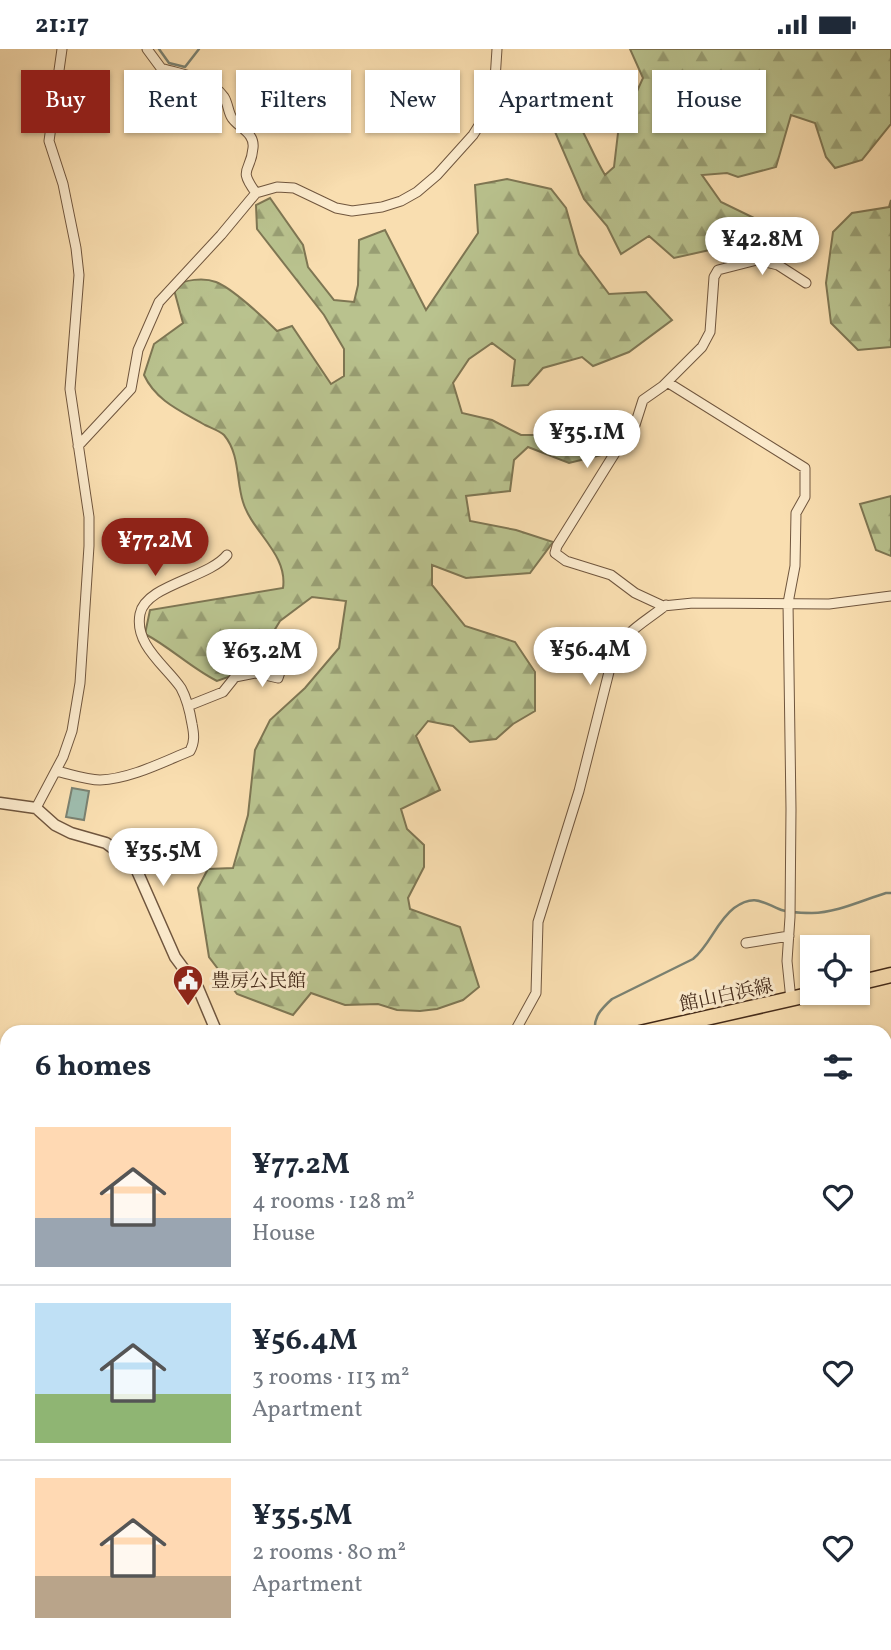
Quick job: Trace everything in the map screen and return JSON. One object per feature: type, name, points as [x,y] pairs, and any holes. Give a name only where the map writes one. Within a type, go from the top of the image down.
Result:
[{"type":"main road","points":[[870,980],[891,975]]},
{"type":"main road","name":"館山白浜線","points":[[677,1025],[800,998]]},
{"type":"street","points":[[36,808],[56,771],[72,731],[83,646],[89,532],[70,389],[79,275],[63,184],[49,141],[51,111],[62,49]]},
{"type":"street","points":[[147,49],[160,68],[194,76],[224,97],[232,118],[252,139],[253,148],[245,174],[256,193]]},
{"type":"street","points":[[78,446],[131,389],[138,349],[159,302],[256,193],[277,187],[294,188],[336,208],[352,211],[382,207],[417,192],[437,175],[473,135],[485,116],[494,95],[497,49]]},
{"type":"street","points":[[806,283],[778,265],[757,260],[718,270],[714,278],[710,332],[702,347],[643,400],[635,425],[557,545],[555,553],[566,561],[611,575],[635,593],[663,606],[829,604],[891,596]]},
{"type":"street","points":[[667,381],[805,468],[805,496],[796,513],[795,566],[788,603],[790,917],[787,961],[791,1000]]},
{"type":"street","points":[[56,771],[98,780],[149,767],[190,751],[194,737],[188,706],[181,688],[162,668],[144,641],[139,621],[140,611],[145,603],[169,587],[216,566],[227,555]]},
{"type":"street","points":[[518,1025],[536,993],[540,914],[579,791],[612,660],[618,646],[630,631],[666,605]]},
{"type":"street","points":[[188,706],[222,692],[235,677],[256,673],[278,678],[292,638]]},
{"type":"street","points":[[0,803],[36,808],[55,825],[71,833],[106,843],[134,864],[175,957],[198,988],[214,1025]]},
{"type":"street","points":[[746,943],[789,936]]},
{"type":"green space","points":[[630,49],[891,49],[891,124],[862,160],[835,168],[826,157],[815,123],[791,115],[776,167],[738,177],[727,173],[702,175],[721,202],[754,218],[757,250],[724,263],[723,247],[674,258],[649,236],[621,254],[607,226],[584,199],[555,133],[583,133],[605,175],[614,167],[618,133],[638,133],[638,89],[643,78]]},
{"type":"green space","points":[[507,179],[551,189],[566,208],[579,254],[609,294],[646,292],[672,320],[629,352],[593,366],[582,357],[543,368],[528,385],[512,386],[515,360],[492,343],[469,359],[453,383],[462,413],[492,420],[521,435],[608,435],[615,442],[601,455],[569,463],[528,447],[514,460],[510,491],[466,496],[470,521],[516,530],[553,542],[530,573],[466,578],[432,565],[432,585],[465,626],[515,642],[535,672],[535,711],[513,724],[496,739],[470,742],[453,726],[428,721],[416,736],[440,790],[401,809],[407,829],[424,845],[424,867],[408,898],[410,909],[460,927],[479,987],[463,1000],[437,1009],[420,1011],[397,1010],[378,1004],[345,1005],[311,993],[293,1015],[237,994],[209,957],[198,888],[208,869],[233,868],[248,815],[255,750],[270,720],[305,688],[339,648],[346,601],[312,597],[280,621],[251,669],[217,681],[145,634],[150,610],[283,588],[283,576],[275,554],[243,502],[237,467],[229,442],[218,431],[162,399],[144,375],[154,344],[183,323],[173,286],[200,279],[216,282],[230,290],[277,331],[292,326],[331,384],[344,376],[344,349],[324,315],[257,229],[256,205],[270,198],[303,245],[308,267],[334,300],[354,302],[358,285],[359,240],[385,230],[426,310],[478,233],[475,185]]},
{"type":"green space","points":[[891,200],[891,347],[858,350],[831,323],[826,283],[833,232],[852,213],[889,207]]},
{"type":"green space","points":[[891,496],[891,556],[876,550],[860,504]]},
{"type":"shaded area","points":[[72,788],[89,791],[84,820],[66,817]]},
{"type":"waterway","points":[[159,49],[169,63],[185,67],[199,49]]},
{"type":"waterway","points":[[595,1025],[604,1006],[612,999],[693,959],[728,914],[747,901],[758,901],[787,911],[804,913],[840,909],[891,893]]},
{"type":"place","name":"豊房公民館","points":[[188,1007]]}]
